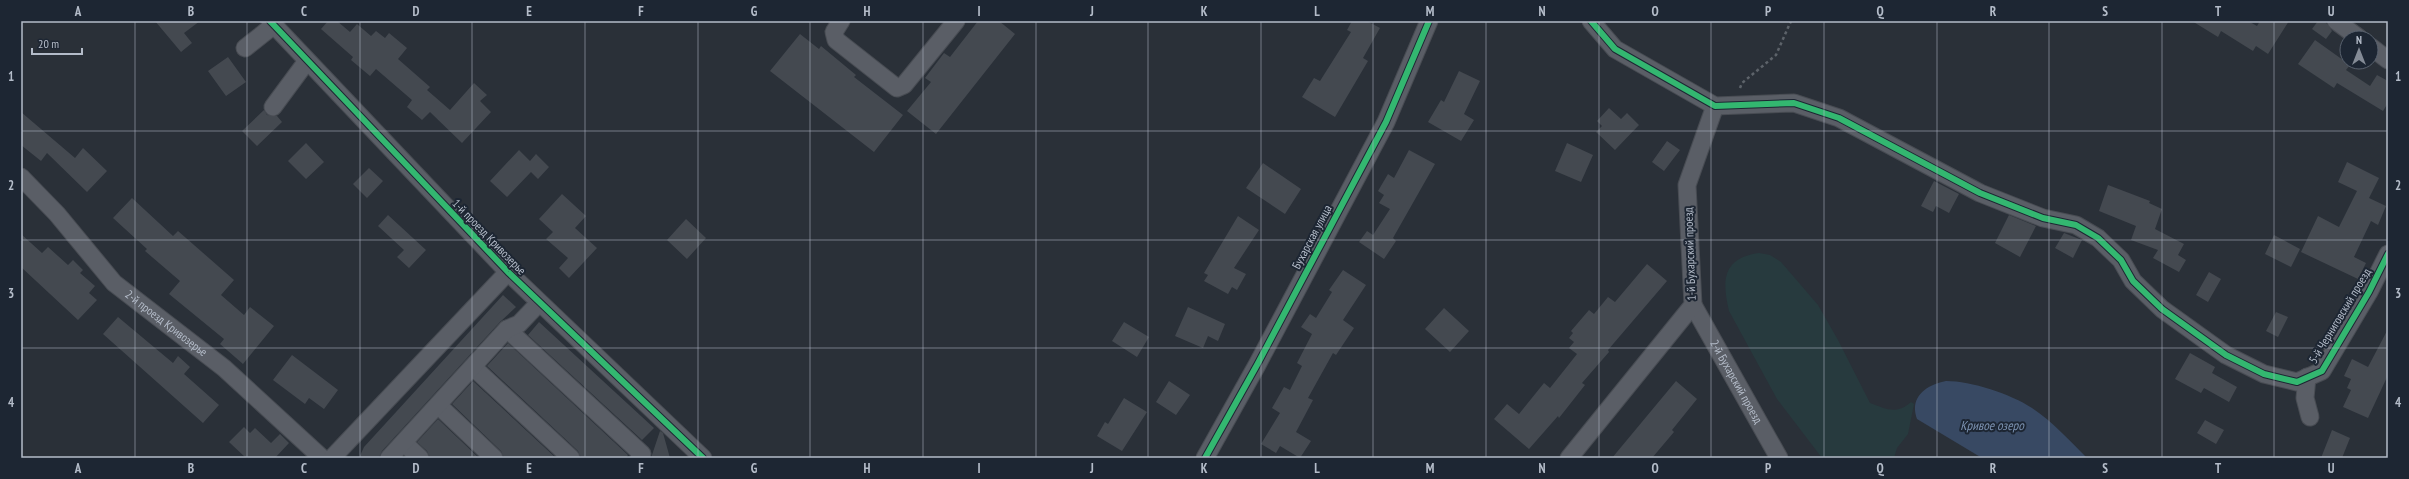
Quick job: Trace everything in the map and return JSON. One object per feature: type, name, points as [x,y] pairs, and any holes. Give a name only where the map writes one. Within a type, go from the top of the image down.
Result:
[{"type":"street","points":[[841,21],[834,32],[836,40],[897,88],[904,85],[956,21]]},
{"type":"street","name":"Бухарская улица","points":[[1204,458],[1257,364],[1386,122],[1429,21]]},
{"type":"street","points":[[1591,21],[1615,49],[1715,106]]},
{"type":"street","points":[[2336,21],[2348,30]]},
{"type":"street","points":[[245,48],[272,23]]},
{"type":"street","name":"1-й проезд Кривозерье","points":[[272,23],[508,272],[703,458]]},
{"type":"street","points":[[273,107],[307,61]]},
{"type":"street","name":"5-й Черниговский проезд","points":[[1715,106],[1794,103],[1839,118],[1980,193],[2043,218],[2076,225],[2098,238],[2121,260],[2133,282],[2157,304],[2226,355],[2264,374],[2297,382],[2322,371],[2369,292],[2388,254]]},
{"type":"street","name":"1-й Бухарский проезд","points":[[1569,458],[1693,305],[1687,185],[1715,106]]},
{"type":"street","name":"2-й проезд Кривозерье","points":[[21,177],[57,214],[114,283],[224,368],[322,458]]},
{"type":"street","points":[[332,458],[508,272]]},
{"type":"street","points":[[389,458],[507,330],[519,324],[539,302]]},
{"type":"street","name":"2-й Бухарский проезд","points":[[1693,305],[1780,458]]},
{"type":"street","points":[[507,330],[642,454],[639,458]]},
{"type":"street","points":[[473,367],[571,458]]},
{"type":"street","points":[[2307,377],[2305,398],[2310,417]]},
{"type":"street","points":[[438,405],[494,458]]},
{"type":"street","points":[[404,443],[420,458]]},
{"type":"path","points":[[1733,106],[1742,82],[1776,55],[1791,21]]},
{"type":"green space","points":[[1759,253],[1770,255],[1781,262],[1818,305],[1838,340],[1870,403],[1891,410],[1896,410],[1906,406],[1911,402],[1914,404],[1908,434],[1897,448],[1894,458],[1822,458],[1777,399],[1729,311],[1727,300],[1726,281],[1731,266],[1738,260]]},
{"type":"water","name":"Кривое озеро","points":[[1946,381],[1967,383],[1990,389],[2023,403],[2047,419],[2087,458],[1982,458],[1917,419],[1915,404],[1917,398],[1926,389]]},
{"type":"building","points":[[155,21],[200,21],[184,33],[192,43],[181,52]]},
{"type":"building","points":[[328,21],[337,21],[350,32],[357,24],[371,36],[376,31],[385,38],[389,33],[407,48],[398,59],[430,87],[427,90],[450,110],[474,83],[487,95],[480,101],[491,112],[462,143],[430,112],[422,120],[407,107],[412,100],[376,69],[370,76],[351,60],[353,57],[321,29]]},
{"type":"building","points":[[978,21],[999,21],[1015,34],[936,134],[907,111],[931,82],[925,78],[944,53],[950,57]]},
{"type":"building","points":[[1352,21],[1367,21],[1380,28],[1363,58],[1368,61],[1335,117],[1302,97],[1314,78],[1320,81],[1351,32],[1347,30]]},
{"type":"building","points":[[2192,21],[2248,21],[2257,26],[2260,21],[2289,21],[2268,54],[2256,46],[2253,51],[2221,31],[2218,37]]},
{"type":"building","points":[[2318,21],[2325,21],[2332,31],[2326,39],[2312,29]]},
{"type":"building","points":[[800,34],[819,49],[821,46],[856,75],[854,77],[903,115],[874,152],[770,71]]},
{"type":"building","points":[[2315,40],[2339,57],[2339,70],[2346,70],[2370,86],[2377,75],[2388,81],[2388,103],[2383,111],[2337,83],[2334,88],[2298,64]]},
{"type":"building","points":[[228,57],[246,82],[226,96],[208,71]]},
{"type":"building","points":[[1459,71],[1480,81],[1464,114],[1474,120],[1461,141],[1428,122],[1441,100],[1444,102]]},
{"type":"building","points":[[1609,108],[1621,119],[1627,113],[1639,125],[1615,150],[1596,132],[1602,126],[1597,121]]},
{"type":"building","points":[[264,110],[267,115],[277,116],[282,122],[257,146],[242,131]]},
{"type":"building","points":[[21,112],[75,158],[83,148],[107,171],[87,192],[47,153],[41,161],[21,145]]},
{"type":"building","points":[[1667,141],[1680,150],[1664,171],[1652,162]]},
{"type":"building","points":[[306,143],[324,162],[306,179],[288,161]]},
{"type":"building","points":[[1567,143],[1593,155],[1581,182],[1555,171]]},
{"type":"building","points":[[519,150],[530,161],[536,154],[549,167],[538,179],[531,172],[507,197],[490,181]]},
{"type":"building","points":[[1409,150],[1435,164],[1393,238],[1396,241],[1384,259],[1359,242],[1367,231],[1373,235],[1390,209],[1379,203],[1384,195],[1378,191],[1388,174],[1394,178]]},
{"type":"building","points":[[2347,162],[2379,178],[2369,198],[2386,206],[2378,225],[2371,221],[2354,257],[2366,263],[2358,279],[2301,252],[2318,216],[2339,227],[2357,191],[2338,182]]},
{"type":"building","points":[[1263,163],[1301,189],[1285,214],[1246,188]]},
{"type":"building","points":[[369,168],[383,181],[367,198],[353,184]]},
{"type":"building","points":[[1934,181],[1959,194],[1949,213],[1936,206],[1933,212],[1921,206]]},
{"type":"building","points":[[2108,185],[2150,201],[2149,203],[2162,209],[2155,229],[2184,244],[2178,255],[2186,260],[2179,272],[2153,258],[2158,250],[2131,240],[2136,226],[2099,211]]},
{"type":"building","points":[[562,194],[586,216],[575,228],[597,248],[569,278],[559,268],[568,258],[546,239],[553,232],[539,219]]},
{"type":"building","points":[[132,198],[173,236],[178,231],[234,280],[221,295],[244,315],[250,307],[274,326],[243,364],[220,344],[224,339],[169,294],[180,281],[145,251],[147,249],[113,218]]},
{"type":"building","points":[[388,215],[426,250],[409,268],[397,257],[404,250],[378,226]]},
{"type":"building","points":[[2009,215],[2036,226],[2020,257],[1995,243]]},
{"type":"building","points":[[1238,216],[1259,230],[1234,268],[1246,274],[1237,290],[1232,287],[1228,294],[1204,281],[1208,275],[1204,273]]},
{"type":"building","points":[[686,219],[706,238],[687,259],[667,240]]},
{"type":"building","points":[[2064,233],[2082,240],[2073,258],[2055,248]]},
{"type":"building","points":[[21,234],[42,253],[48,247],[68,265],[73,260],[83,270],[80,273],[95,286],[89,293],[97,300],[78,320],[21,267]]},
{"type":"building","points":[[2274,235],[2300,249],[2291,267],[2265,254]]},
{"type":"building","points":[[1647,264],[1667,281],[1608,350],[1609,352],[1582,383],[1585,385],[1559,418],[1558,416],[1529,449],[1494,419],[1507,404],[1519,414],[1544,383],[1550,388],[1577,354],[1569,348],[1574,342],[1569,338],[1573,333],[1571,331],[1589,310],[1594,314],[1608,297],[1615,302]]},
{"type":"building","points":[[1343,270],[1366,285],[1343,320],[1354,328],[1336,355],[1333,353],[1308,398],[1313,400],[1296,432],[1311,441],[1300,458],[1280,446],[1276,453],[1261,444],[1280,413],[1272,408],[1284,387],[1290,390],[1302,366],[1297,363],[1312,334],[1301,327],[1310,314],[1316,318],[1332,292],[1329,290]]},
{"type":"building","points":[[2209,272],[2221,279],[2208,302],[2196,295]]},
{"type":"building","points":[[503,295],[516,307],[500,322],[382,451],[379,458],[359,458],[364,447]]},
{"type":"building","points":[[1188,307],[1225,324],[1218,341],[1208,336],[1203,348],[1175,336]]},
{"type":"building","points":[[1444,308],[1469,331],[1450,352],[1425,329]]},
{"type":"building","points":[[2276,312],[2288,317],[2278,337],[2266,331]]},
{"type":"building","points":[[118,317],[173,363],[178,356],[190,367],[184,374],[219,405],[203,423],[103,334]]},
{"type":"building","points":[[539,322],[654,428],[642,440],[528,335]]},
{"type":"building","points":[[1124,322],[1149,337],[1137,357],[1112,341]]},
{"type":"building","points":[[2388,329],[2388,375],[2368,418],[2343,407],[2351,390],[2347,388],[2351,379],[2344,376],[2352,359],[2368,367]]},
{"type":"building","points":[[508,343],[628,455],[626,458],[581,458],[578,451],[487,366]]},
{"type":"building","points":[[2190,353],[2215,367],[2212,373],[2237,387],[2229,402],[2204,388],[2201,393],[2175,379]]},
{"type":"building","points":[[292,355],[338,390],[324,409],[309,398],[305,404],[273,380]]},
{"type":"building","points":[[473,381],[556,458],[504,458],[501,451],[452,404]]},
{"type":"building","points":[[1169,381],[1190,395],[1176,415],[1156,402]]},
{"type":"building","points":[[1676,381],[1697,399],[1672,430],[1674,432],[1652,458],[1612,458]]},
{"type":"building","points":[[1124,398],[1147,412],[1122,451],[1097,436],[1105,422],[1108,424]]},
{"type":"building","points":[[438,419],[479,458],[430,458],[427,451],[417,442]]},
{"type":"building","points":[[2205,420],[2224,430],[2216,444],[2197,433]]},
{"type":"building","points":[[244,427],[250,433],[255,428],[271,443],[280,434],[289,443],[275,458],[246,458],[229,442]]},
{"type":"building","points":[[2332,430],[2350,438],[2342,458],[2321,458]]},
{"type":"building","points":[[660,431],[663,433],[670,458],[651,458]]},
{"type":"cycle path","points":[[270,21],[508,272],[703,458]]},
{"type":"cycle path","points":[[1205,458],[1257,365],[1386,122],[1429,21]]},
{"type":"cycle path","points":[[1591,21],[1615,49],[1715,106],[1794,103],[1839,118],[1980,193],[2043,218],[2076,225],[2098,238],[2121,260],[2133,281],[2162,309],[2226,355],[2264,374],[2297,382],[2322,371],[2369,292],[2388,254]]}]
